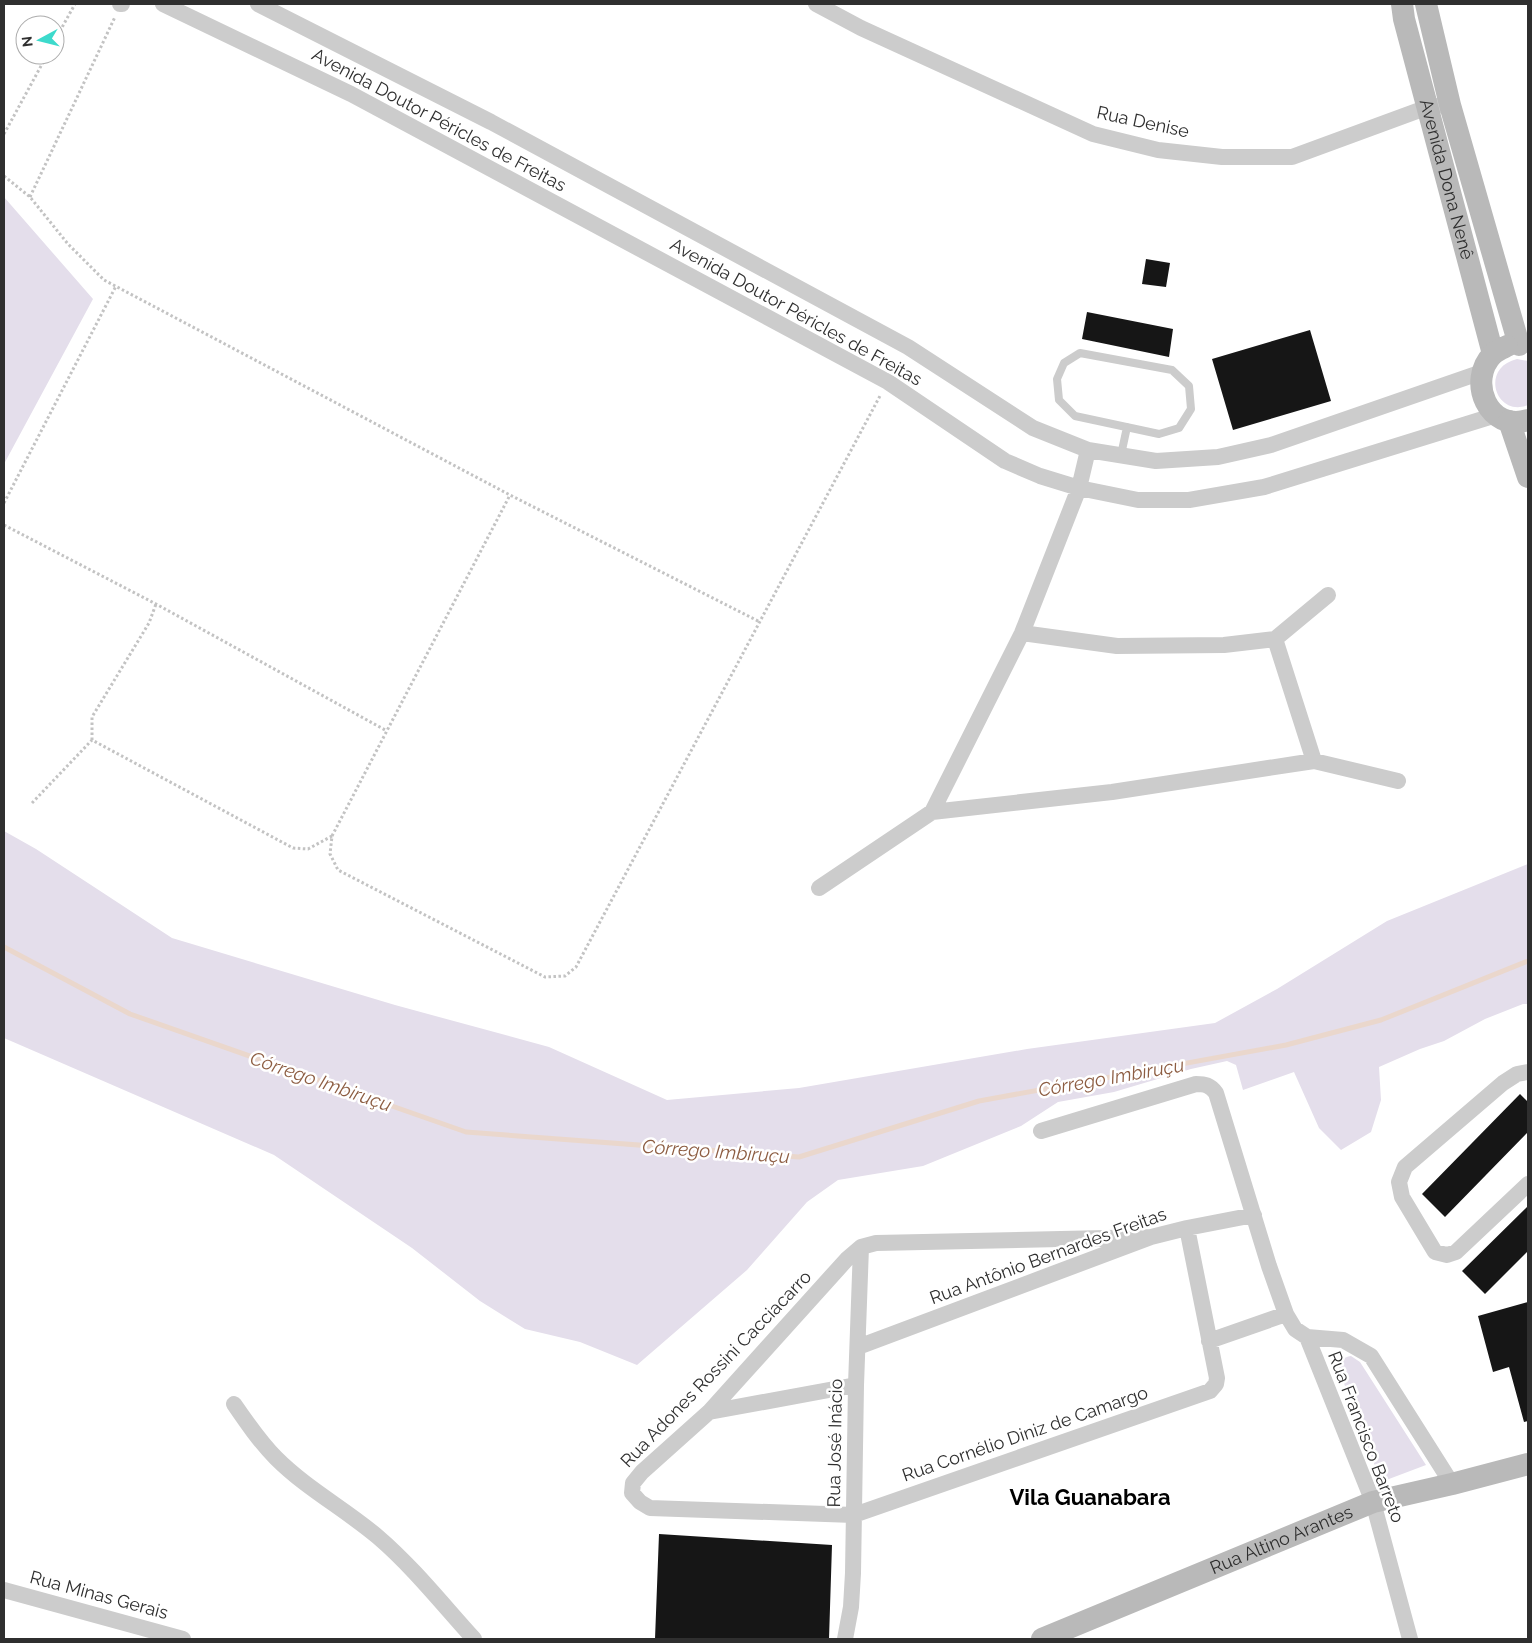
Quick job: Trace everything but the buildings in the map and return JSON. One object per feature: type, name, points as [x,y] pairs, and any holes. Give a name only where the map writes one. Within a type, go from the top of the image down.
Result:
[{"type":"street","name":"Avenida Doutor Péricles de Freitas","points":[[163,4],[351,94],[888,382],[1005,461],[1040,476],[1079,488],[1138,500],[1189,500],[1264,487],[1511,419]]},
{"type":"street","name":"Avenida Doutor Péricles de Freitas","points":[[258,4],[491,122],[908,347],[1033,428],[1088,450],[1156,461],[1209,457],[1271,445],[1488,363]]},
{"type":"street","name":"Rua Denise","points":[[816,4],[870,32],[1093,134],[1158,150],[1222,157],[1292,157],[1439,106]]},
{"type":"street","name":"Avenida Dona Nenê","points":[[1402,4],[1404,19],[1439,106],[1524,346]]},
{"type":"street","name":"Avenida Dona Nenê","points":[[1426,4],[1439,106],[1488,363],[1480,388],[1486,405],[1511,419]]},
{"type":"street","points":[[1488,363],[1506,346],[1524,346]]},
{"type":"street","points":[[1511,419],[1528,478]]},
{"type":"street","points":[[932,812],[1022,633],[1079,488],[1088,450]]},
{"type":"street","points":[[1022,633],[1117,646],[1224,645],[1275,639],[1328,595]]},
{"type":"street","points":[[1275,639],[1314,761]]},
{"type":"street","points":[[819,888],[932,812],[1112,792],[1314,761],[1398,781]]},
{"type":"street","points":[[1528,1072],[1517,1074],[1503,1083],[1405,1167],[1399,1182],[1402,1197],[1436,1252],[1447,1255],[1456,1252],[1528,1184]]},
{"type":"street","points":[[1041,1131],[1196,1084],[1204,1084],[1211,1087],[1216,1093],[1269,1266],[1286,1314],[1295,1329],[1307,1337],[1343,1340],[1371,1356],[1452,1484]]},
{"type":"street","name":"Rua Antônio Bernardes Freitas","points":[[858,1347],[1151,1237],[1254,1215]]},
{"type":"street","points":[[1187,1228],[1210,1341],[1286,1314]]},
{"type":"street","points":[[861,1247],[876,1243],[1151,1237]]},
{"type":"street","name":"Rua José Inácio","points":[[845,1639],[851,1606],[861,1247]]},
{"type":"street","name":"Rua Adones Rossini Cacciacarro","points":[[854,1515],[650,1508],[640,1502],[632,1493],[633,1483],[642,1472],[708,1412],[847,1259],[861,1247]]},
{"type":"street","name":"Rua Francisco Barreto","points":[[1307,1337],[1373,1502],[1410,1639]]},
{"type":"street","name":"Rua Cornélio Diniz de Camargo","points":[[854,1515],[1210,1391],[1216,1384],[1217,1378],[1210,1341]]},
{"type":"street","points":[[708,1412],[856,1385]]},
{"type":"street","points":[[234,1404],[255,1435],[276,1458],[303,1482],[380,1538],[403,1560],[474,1639]]},
{"type":"street","name":"Rua Altino Arantes","points":[[1042,1639],[1373,1502],[1528,1464]]},
{"type":"street","name":"Rua Minas Gerais","points":[[4,1590],[183,1639]]},
{"type":"lane","points":[[1080,353],[1172,370],[1189,386],[1191,409],[1179,428],[1159,434],[1128,427],[1075,416],[1060,400],[1058,379],[1064,363],[1080,353]]},
{"type":"lane","points":[[1121,455],[1128,427]]},
{"type":"path","points":[[65,22],[75,4]]},
{"type":"path","points":[[30,197],[121,4]]},
{"type":"path","points":[[4,134],[42,65]]},
{"type":"path","points":[[4,176],[30,197],[68,244],[104,280],[510,495],[760,622]]},
{"type":"path","points":[[4,503],[116,286]]},
{"type":"path","points":[[510,495],[332,836],[330,854],[338,870],[545,977],[565,976],[576,967],[888,382]]},
{"type":"path","points":[[4,525],[156,604],[388,731]]},
{"type":"path","points":[[32,803],[92,740],[92,716],[149,623],[156,604]]},
{"type":"path","points":[[92,740],[292,848],[308,849],[332,836]]},
{"type":"shaded area","points":[[4,197],[93,299],[4,464]]},
{"type":"shaded area","points":[[1517,359],[1528,361],[1528,405],[1517,407],[1507,405],[1500,399],[1495,381],[1498,372],[1505,364]]},
{"type":"shaded area","points":[[4,831],[36,849],[172,938],[395,1005],[549,1047],[667,1100],[799,1088],[1027,1049],[1215,1023],[1277,989],[1387,921],[1528,864],[1528,1004],[1523,1004],[1485,1019],[1444,1041],[1379,1067],[1381,1100],[1371,1132],[1341,1150],[1319,1128],[1294,1072],[1243,1090],[1236,1065],[1227,1061],[1191,1069],[1114,1092],[1058,1102],[1021,1126],[923,1166],[838,1180],[807,1202],[747,1270],[637,1365],[580,1342],[525,1329],[480,1301],[412,1248],[274,1155],[4,1038]]},
{"type":"shaded area","points":[[1351,1356],[1360,1362],[1426,1465],[1381,1482],[1339,1370],[1342,1360]]},
{"type":"waterway","name":"Córrego Imbiruçu","points":[[4,947],[130,1014],[466,1132],[799,1157],[979,1101],[1286,1045],[1381,1020],[1528,961]]},
{"type":"district","name":"Vila Guanabara","points":[[1090,1497]]}]
